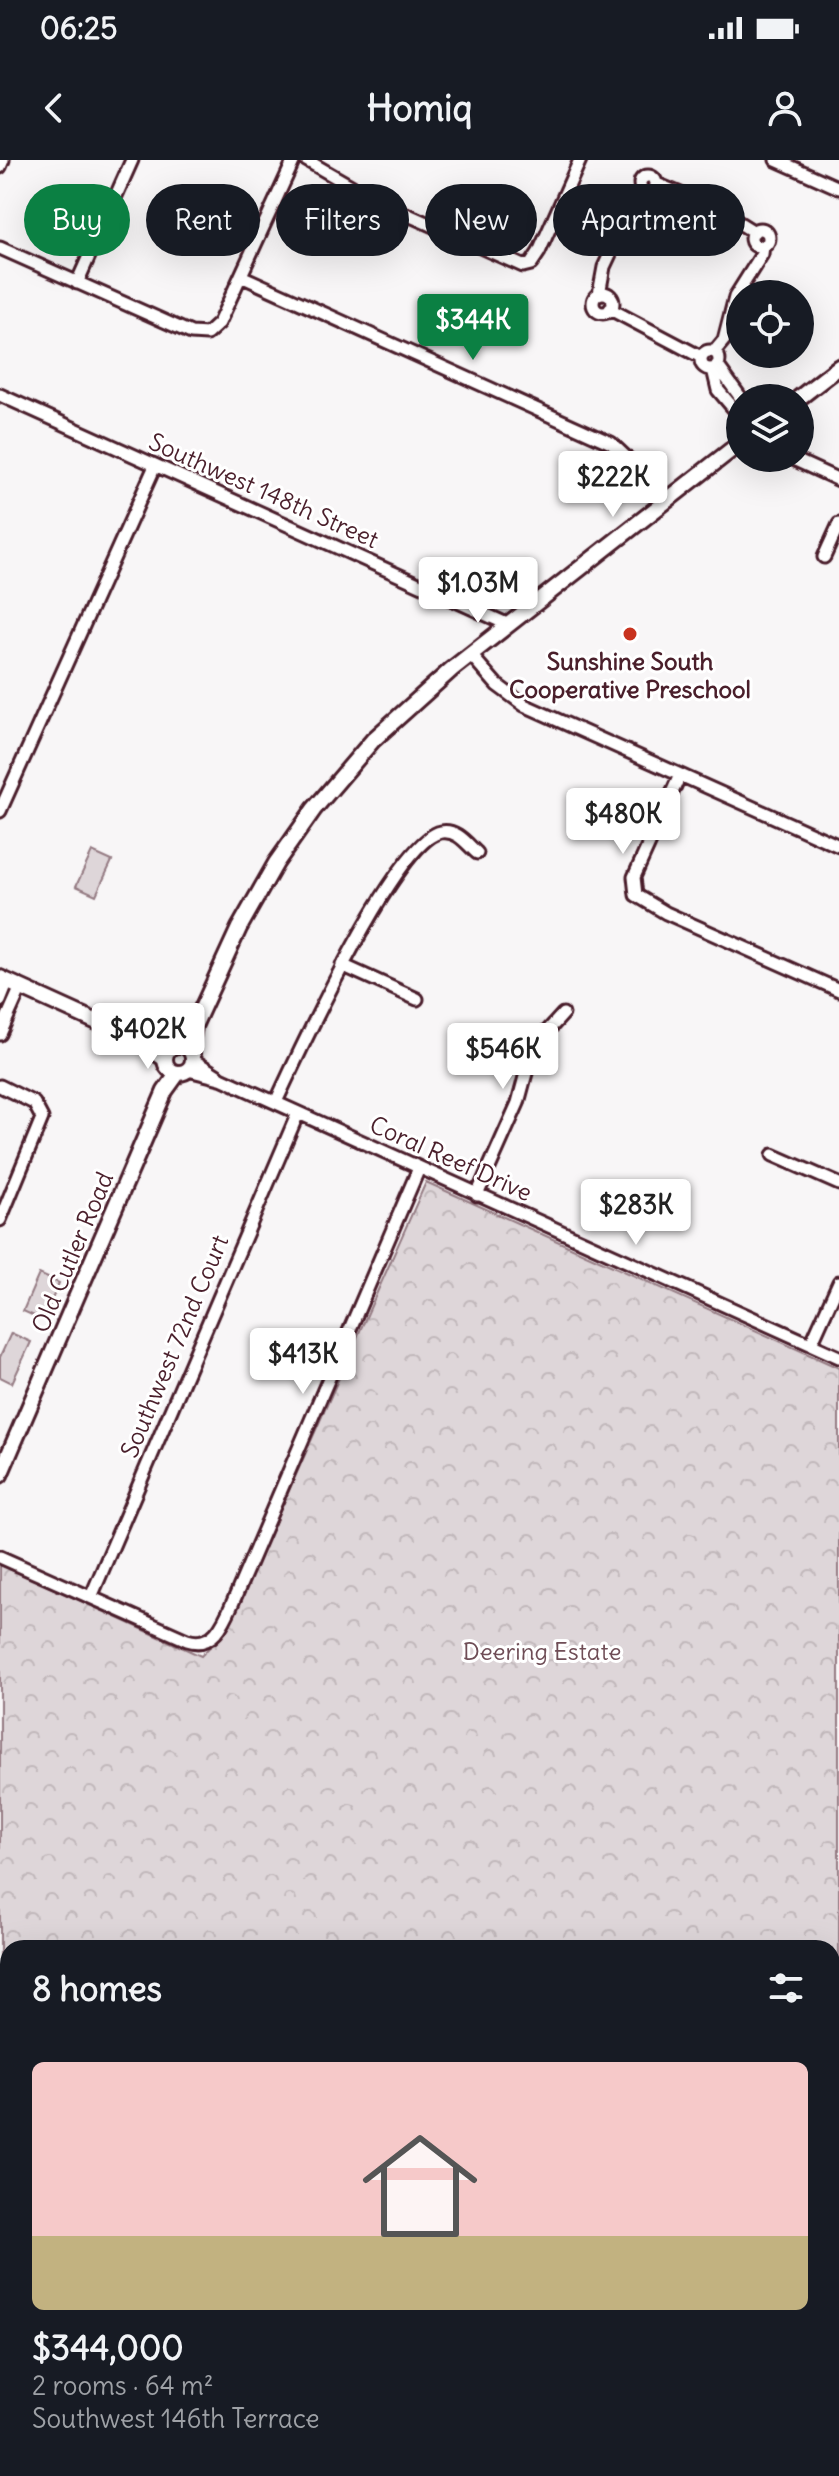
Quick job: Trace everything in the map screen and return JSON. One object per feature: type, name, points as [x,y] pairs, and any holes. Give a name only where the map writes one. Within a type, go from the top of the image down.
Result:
[{"type":"main road","points":[[814,386],[839,367]]},
{"type":"main road","name":"Old Cutler Road","points":[[0,1475],[179,1059],[189,1027],[194,1026],[246,914],[307,818],[373,740],[471,655],[726,454]]},
{"type":"main road","points":[[10,982],[179,1059]]},
{"type":"street","points":[[0,167],[3,160]]},
{"type":"street","points":[[77,283],[132,160]]},
{"type":"street","points":[[0,248],[191,333],[202,335],[218,325],[294,160]]},
{"type":"street","points":[[306,160],[377,201],[518,265],[531,264],[539,252],[580,160]]},
{"type":"street","points":[[776,160],[839,188]]},
{"type":"street","points":[[701,357],[610,309],[611,297],[599,294],[604,267],[641,188],[650,192],[657,184],[717,209],[754,232],[762,229],[767,232],[769,241],[763,246],[762,254],[734,300],[723,343],[714,352],[718,390],[726,399]]},
{"type":"street","points":[[241,276],[611,443],[670,499]]},
{"type":"street","points":[[701,357],[708,351],[714,352]]},
{"type":"street","points":[[701,357],[702,366],[715,367],[729,384]]},
{"type":"street","name":"Southwest 148th Street","points":[[0,395],[509,625]]},
{"type":"street","points":[[0,811],[155,466]]},
{"type":"street","points":[[814,469],[839,480]]},
{"type":"street","points":[[824,557],[839,524]]},
{"type":"street","points":[[471,655],[497,685],[520,703],[839,846]]},
{"type":"street","points":[[680,775],[633,883],[638,897],[666,913],[839,990]]},
{"type":"street","points":[[276,1102],[342,965],[373,911],[433,836],[446,831],[457,834],[477,853]]},
{"type":"street","points":[[342,965],[417,999]]},
{"type":"street","points":[[0,1001],[10,982]]},
{"type":"street","points":[[0,1034],[10,982]]},
{"type":"street","points":[[477,1195],[519,1100],[533,1047],[563,1014]]},
{"type":"street","name":"Coral Reef Drive","points":[[179,1059],[215,1080],[221,1078],[276,1102],[839,1357]]},
{"type":"street","points":[[0,1086],[31,1101],[40,1110],[41,1126],[0,1220]]},
{"type":"street","name":"Southwest 72nd Court","points":[[91,1597],[298,1113]]},
{"type":"street","points":[[773,1155],[839,1184]]},
{"type":"street","points":[[0,1557],[187,1640],[204,1643],[219,1628],[236,1595],[419,1168]]},
{"type":"street","points":[[811,1344],[839,1282]]},
{"type":"green space","points":[[92,852],[112,861],[96,895],[76,886]]},
{"type":"green space","name":"Deering Estate","points":[[426,1182],[839,1368],[839,1940],[0,1940],[0,1564],[201,1656],[228,1628]]},
{"type":"green space","points":[[39,1274],[59,1283],[43,1320],[23,1311]]},
{"type":"green space","points":[[11,1333],[31,1342],[12,1383],[0,1377],[0,1357]]},
{"type":"place","name":"Sunshine South Cooperative Preschool","points":[[630,634]]}]
